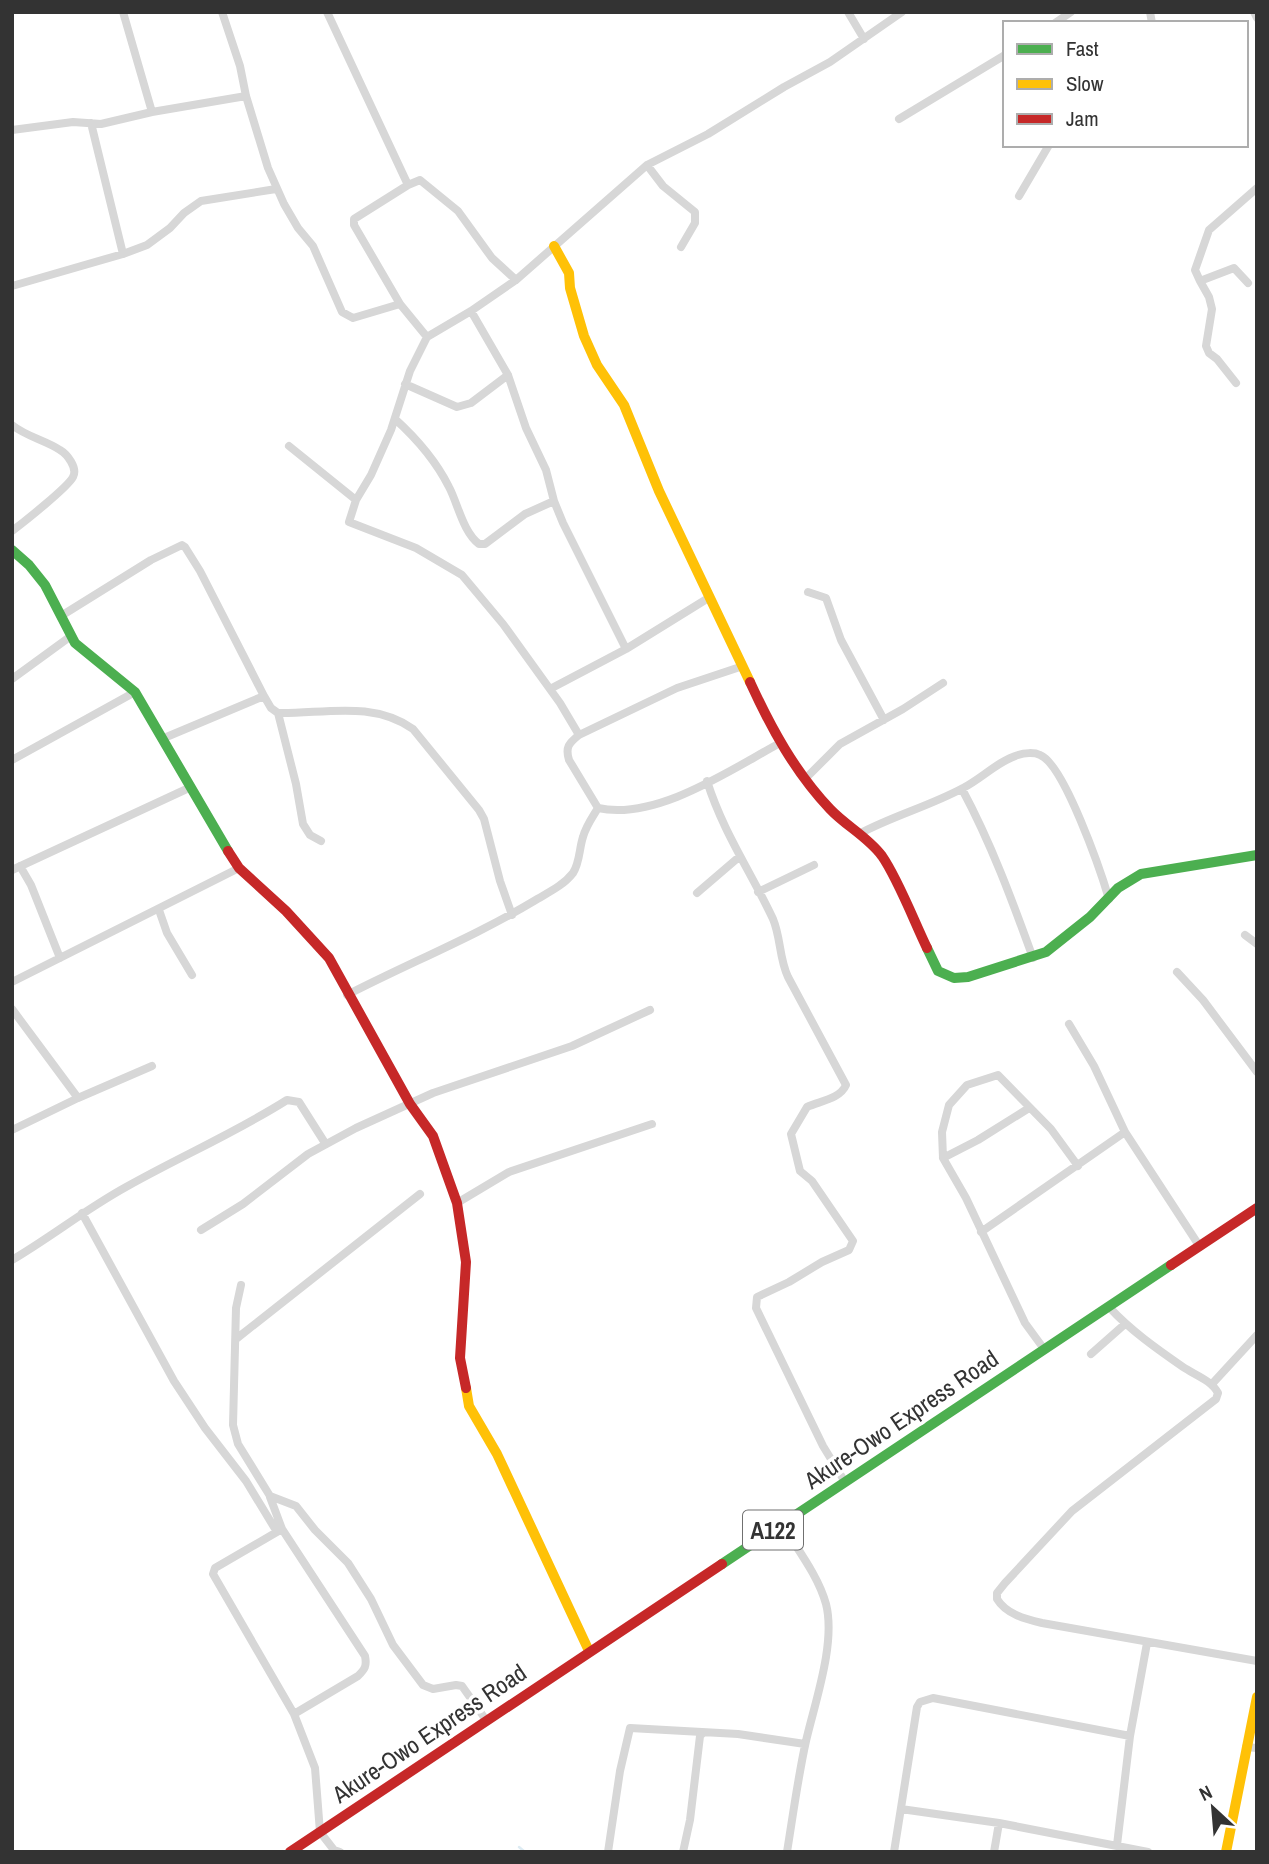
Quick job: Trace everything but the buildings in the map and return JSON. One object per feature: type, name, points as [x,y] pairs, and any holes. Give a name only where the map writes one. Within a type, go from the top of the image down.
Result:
[{"type":"main road","points":[[554,246],[569,273],[572,296],[584,336],[597,365],[624,405],[659,491],[780,743],[829,809],[884,859],[938,971],[954,978],[968,977],[1046,952],[1068,937],[1110,899],[1118,888],[1140,874],[1257,855]]},
{"type":"main road","points":[[12,551],[29,565],[45,585],[71,636],[84,652],[120,677],[135,692],[239,869],[286,911],[329,958],[347,995],[410,1104],[433,1136],[457,1203],[466,1262],[460,1358],[469,1406],[497,1454],[589,1651]]},
{"type":"main road","name":"Akure-Owo Express Road","points":[[290,1852],[1257,1208]]},
{"type":"main road","points":[[1226,1852],[1251,1747],[1257,1697]]},
{"type":"street","points":[[123,12],[152,112]]},
{"type":"street","points":[[222,12],[276,188],[298,228],[313,246],[342,312],[353,318],[400,304]]},
{"type":"street","points":[[327,12],[408,185]]},
{"type":"street","points":[[848,12],[864,39]]},
{"type":"street","points":[[579,735],[503,624],[462,575],[416,548],[349,522],[356,500],[371,475],[395,419],[405,384],[427,337],[516,280],[647,165],[708,134],[783,87],[830,62],[902,12]]},
{"type":"street","points":[[1254,12],[1257,18]]},
{"type":"street","points":[[899,119],[1003,56]]},
{"type":"street","points":[[12,130],[73,122],[117,121],[152,112],[246,96]]},
{"type":"street","points":[[91,123],[123,254]]},
{"type":"street","points":[[1019,196],[1048,147]]},
{"type":"street","points":[[647,165],[663,186],[695,212],[695,223],[681,247]]},
{"type":"street","points":[[427,337],[400,304],[354,225],[355,219],[366,210],[420,180],[458,211],[492,258],[516,280]]},
{"type":"street","points":[[12,286],[147,245],[201,201],[276,188]]},
{"type":"street","points":[[1236,383],[1206,346],[1212,309],[1195,270],[1209,230],[1257,188]]},
{"type":"street","points":[[1200,281],[1234,268],[1248,283]]},
{"type":"street","points":[[471,311],[508,375],[545,470],[554,501],[626,649]]},
{"type":"street","points":[[405,384],[457,407],[471,402],[508,375]]},
{"type":"street","points":[[395,419],[412,434],[435,465],[448,485],[470,532],[480,544],[485,544],[525,514],[554,501]]},
{"type":"street","points":[[12,425],[22,433],[48,443],[66,454],[74,472],[74,477],[12,531]]},
{"type":"street","points":[[289,446],[356,500]]},
{"type":"street","points":[[61,616],[151,560],[182,545],[200,571],[271,708],[278,713],[351,710],[400,720],[412,729],[484,819],[512,915]]},
{"type":"street","points":[[808,592],[827,598],[841,640],[884,720]]},
{"type":"street","points":[[550,689],[626,649],[710,597]]},
{"type":"street","points":[[12,680],[71,636]]},
{"type":"street","points":[[743,666],[677,688],[579,735],[569,743],[566,751],[574,769],[598,808],[612,812],[635,810],[652,806],[707,781],[780,743]]},
{"type":"street","points":[[806,778],[840,744],[943,683]]},
{"type":"street","points":[[12,760],[135,692]]},
{"type":"street","points":[[163,738],[264,696]]},
{"type":"street","points":[[278,713],[293,768],[303,824],[310,835],[321,841]]},
{"type":"street","points":[[859,834],[888,818],[962,789],[1019,755],[1041,755],[1053,767],[1078,814],[1110,899]]},
{"type":"street","points":[[707,781],[717,813],[775,925],[781,958],[788,977],[846,1085],[843,1092],[836,1096],[807,1107],[791,1135],[800,1171],[812,1181],[853,1241],[849,1250],[757,1297],[755,1305],[811,1422],[845,1482]]},
{"type":"street","points":[[60,958],[31,885],[16,868],[191,787]]},
{"type":"street","points":[[962,789],[1002,874],[1033,958]]},
{"type":"street","points":[[347,995],[395,970],[468,938],[550,892],[573,872],[587,827],[598,808]]},
{"type":"street","points":[[697,892],[739,857]]},
{"type":"street","points":[[758,892],[814,864]]},
{"type":"street","points":[[12,982],[239,869]]},
{"type":"street","points":[[159,910],[167,933],[192,975]]},
{"type":"street","points":[[1245,936],[1257,944]]},
{"type":"street","points":[[1177,972],[1203,1000],[1257,1072]]},
{"type":"street","points":[[12,1009],[78,1098]]},
{"type":"street","points":[[201,1230],[243,1204],[325,1143],[433,1093],[539,1059],[650,1010]]},
{"type":"street","points":[[1069,1024],[1094,1066],[1125,1132],[1200,1247]]},
{"type":"street","points":[[12,1130],[152,1066]]},
{"type":"street","points":[[1044,1349],[1025,1323],[966,1198],[943,1158],[942,1132],[949,1105],[967,1085],[999,1075],[1051,1129],[1078,1166]]},
{"type":"street","points":[[12,1260],[128,1185],[228,1135],[287,1100],[299,1102],[325,1143]]},
{"type":"street","points":[[943,1158],[1029,1108]]},
{"type":"street","points":[[457,1203],[509,1172],[652,1124]]},
{"type":"street","points":[[981,1232],[1125,1132]]},
{"type":"street","points":[[236,1339],[420,1194]]},
{"type":"street","points":[[82,1213],[174,1381],[205,1429],[246,1480],[365,1656],[365,1670],[358,1676],[294,1714]]},
{"type":"street","points":[[241,1285],[236,1308],[234,1434],[247,1461],[270,1496],[280,1531]]},
{"type":"street","points":[[1108,1307],[1125,1324],[1212,1384],[1218,1394],[1210,1405],[1072,1511],[997,1593],[997,1599],[1001,1605],[1021,1618],[1257,1661]]},
{"type":"street","points":[[1091,1354],[1125,1324]]},
{"type":"street","points":[[1212,1384],[1257,1335]]},
{"type":"street","points":[[270,1496],[296,1506],[315,1531],[348,1563],[393,1645],[423,1685],[433,1689],[462,1686],[486,1720]]},
{"type":"street","points":[[782,1524],[817,1583],[825,1603],[828,1622],[825,1656],[787,1852]]},
{"type":"street","points":[[280,1531],[215,1568],[213,1574],[294,1714],[315,1768],[320,1832],[334,1850],[340,1852]]},
{"type":"street","points":[[1117,1845],[1130,1736],[1147,1643]]},
{"type":"street","points":[[894,1852],[917,1707],[926,1699],[933,1698],[1130,1736]]},
{"type":"street","points":[[608,1852],[628,1731],[633,1727],[738,1734],[806,1744]]},
{"type":"street","points":[[683,1852],[690,1821],[700,1736],[703,1733]]},
{"type":"street","points":[[901,1809],[999,1823],[1097,1847],[1117,1845],[1148,1852]]},
{"type":"street","points":[[994,1852],[999,1823]]},
{"type":"waterway","points":[[519,1847],[525,1852]]},
{"type":"traffic: fast","points":[[12,550],[45,585],[75,643],[135,692],[228,851]]},
{"type":"traffic: fast","points":[[927,948],[938,971],[954,978],[968,977],[1046,952],[1090,917],[1118,888],[1141,874],[1257,855]]},
{"type":"traffic: fast","points":[[722,1564],[1171,1265]]},
{"type":"traffic: slow","points":[[554,246],[569,273],[570,288],[584,336],[597,365],[624,405],[659,491],[750,682]]},
{"type":"traffic: slow","points":[[466,1388],[469,1406],[497,1454],[589,1651]]},
{"type":"traffic: slow","points":[[1226,1852],[1257,1697]]},
{"type":"traffic: jam","points":[[750,682],[775,733],[817,795],[870,843],[888,865],[927,948]]},
{"type":"traffic: jam","points":[[228,851],[239,868],[286,911],[329,958],[410,1104],[433,1136],[457,1203],[466,1262],[460,1358],[466,1388]]},
{"type":"traffic: jam","points":[[1171,1265],[1257,1208]]},
{"type":"traffic: jam","points":[[290,1852],[722,1564]]}]
